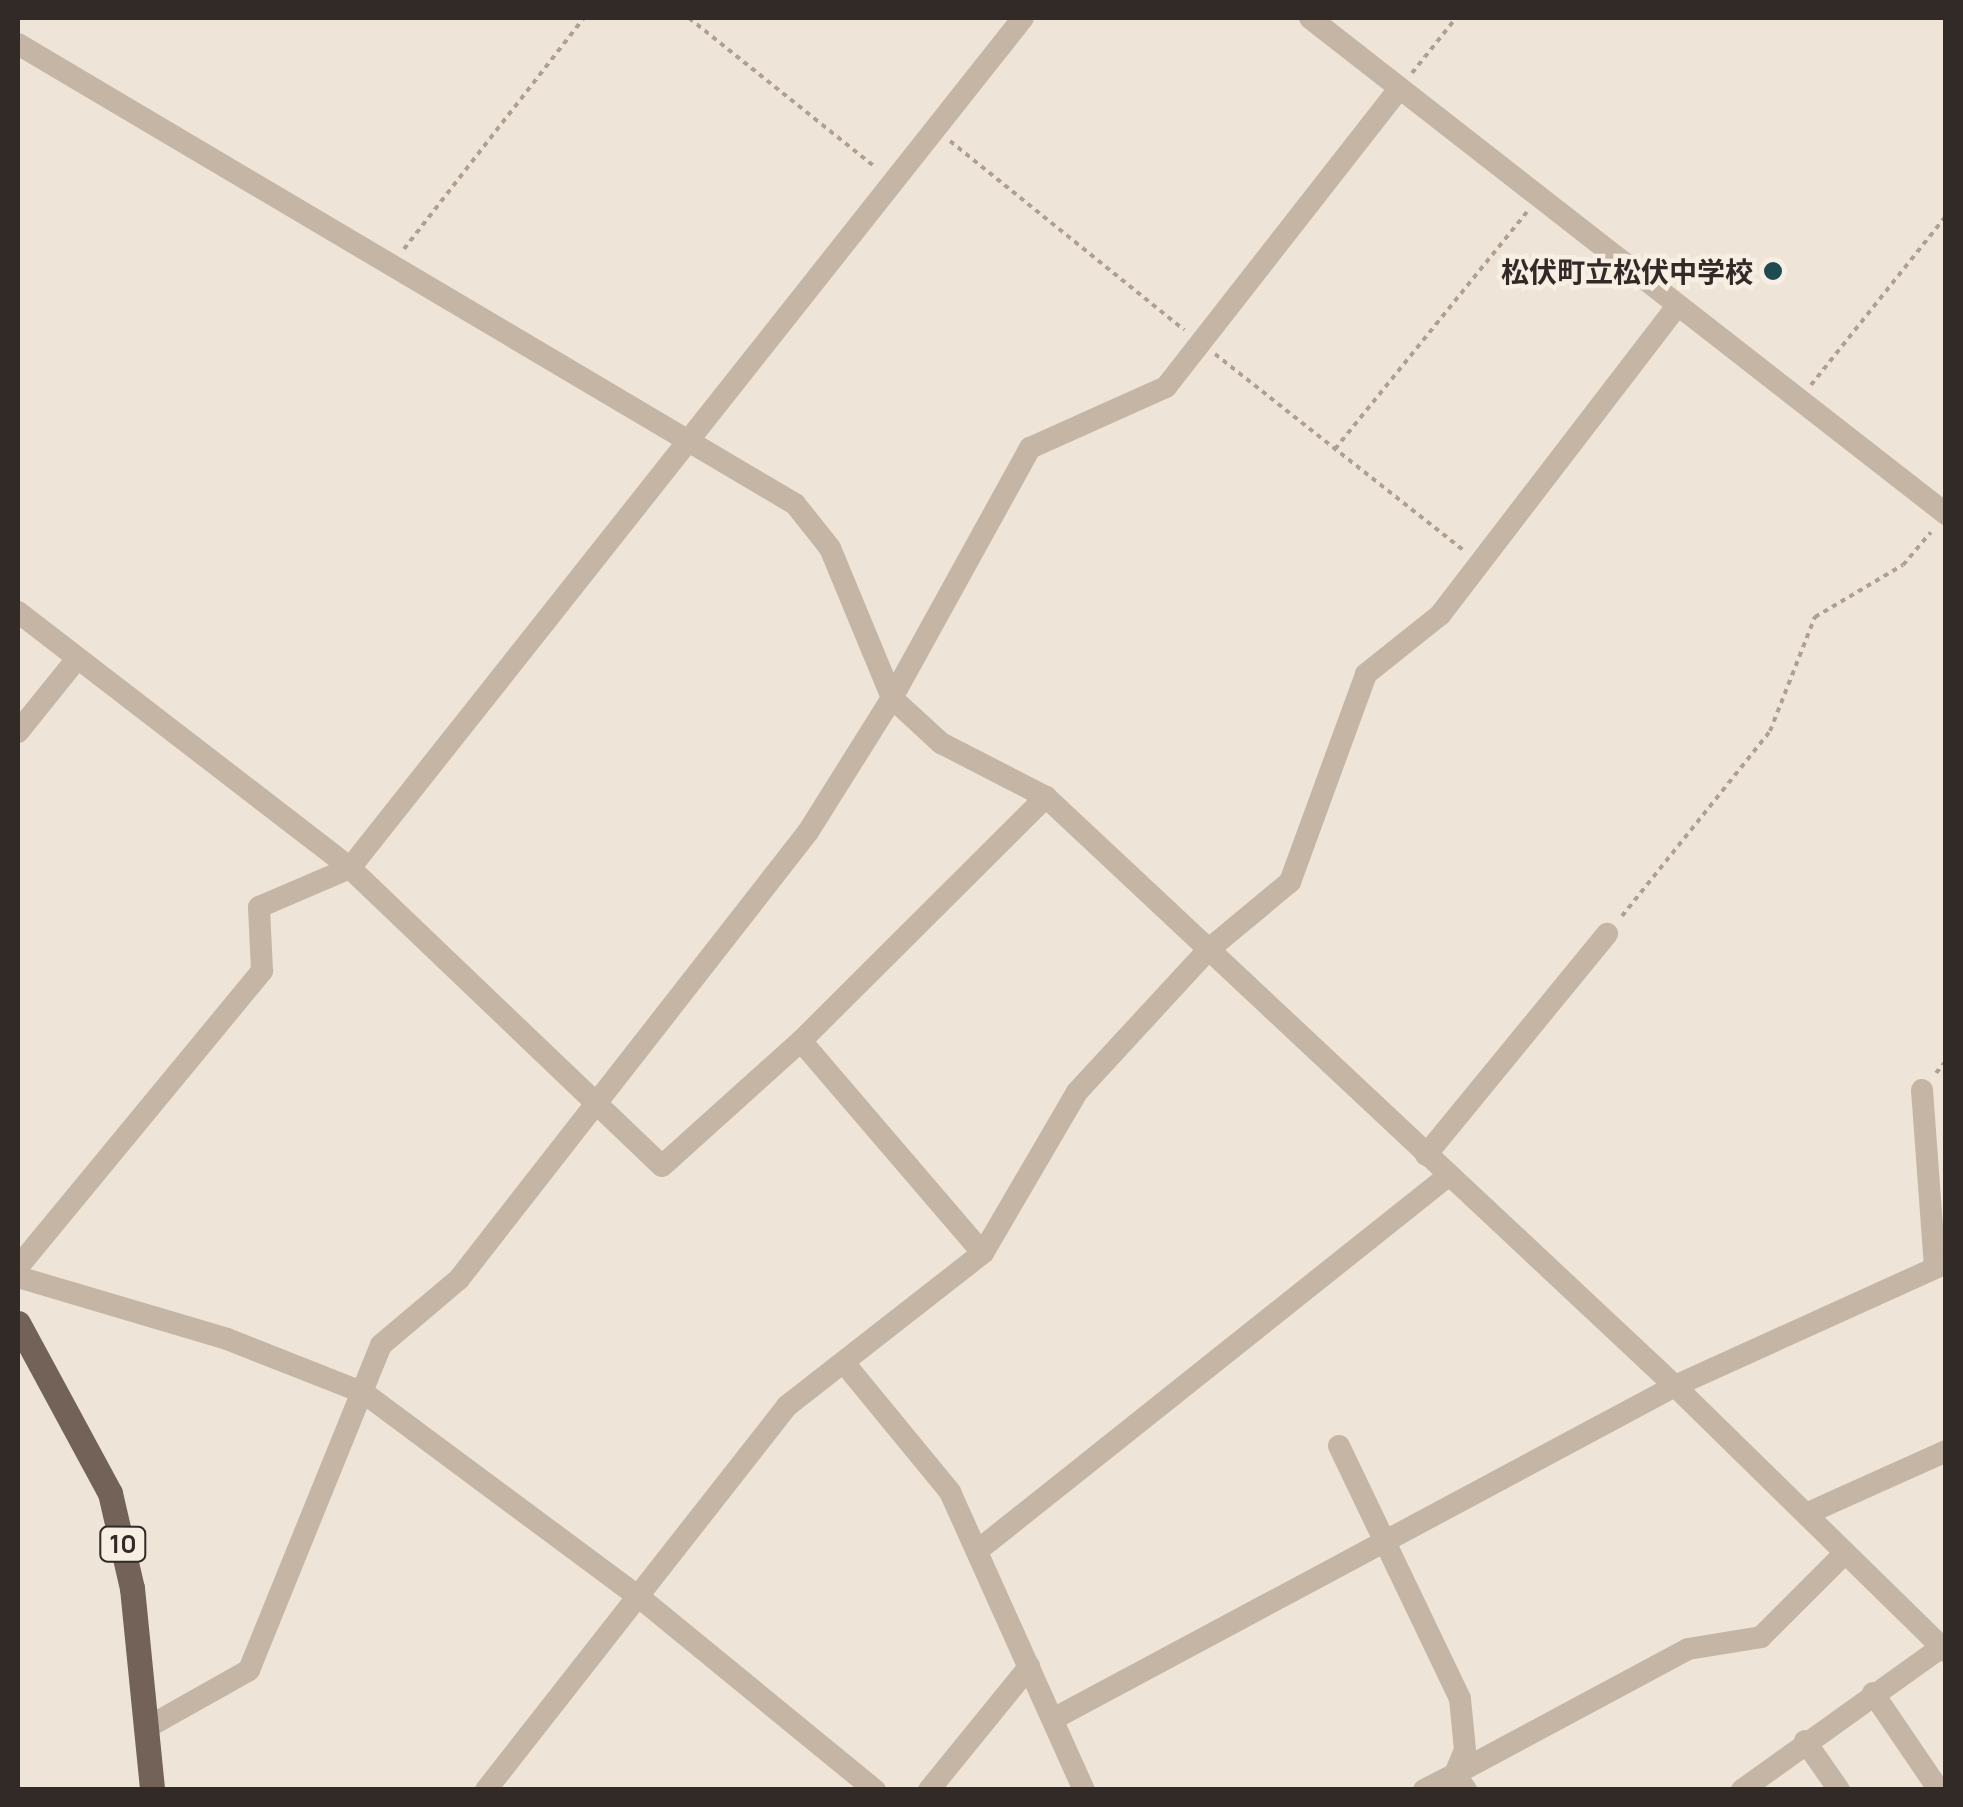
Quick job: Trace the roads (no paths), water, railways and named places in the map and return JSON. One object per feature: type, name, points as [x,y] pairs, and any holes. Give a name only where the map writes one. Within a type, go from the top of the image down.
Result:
[{"type":"main road","name":"10","points":[[18,1323],[110,1493],[132,1588],[152,1790]]},
{"type":"street","points":[[18,1267],[262,971],[259,907],[350,868],[1023,18]]},
{"type":"street","points":[[1310,18],[1945,514]]},
{"type":"street","points":[[18,44],[795,504],[830,548],[892,698],[940,744],[1046,797],[1675,1386],[1944,1647],[1805,1741],[1742,1790]]},
{"type":"street","points":[[148,1727],[249,1670],[381,1345],[459,1279],[808,832],[892,698],[1030,448],[1166,388],[1398,90]]},
{"type":"street","points":[[486,1790],[787,1406],[983,1253],[1077,1092],[1208,950],[1290,882],[1366,674],[1440,616],[1677,306]]},
{"type":"street","points":[[18,612],[75,661],[350,868],[662,1166],[801,1041],[1046,797]]},
{"type":"street","points":[[18,732],[75,661]]},
{"type":"street","points":[[1426,1156],[1608,934]]},
{"type":"street","points":[[801,1041],[983,1253]]},
{"type":"street","points":[[1055,1718],[1675,1386],[1940,1265],[1922,1090]]},
{"type":"street","points":[[977,1550],[1448,1176]]},
{"type":"street","points":[[18,1277],[226,1339],[364,1394],[639,1597],[875,1790]]},
{"type":"street","points":[[845,1364],[950,1492],[1055,1718],[1084,1790]]},
{"type":"street","points":[[1339,1446],[1460,1700],[1465,1750],[1460,1782]]},
{"type":"street","points":[[1806,1514],[1946,1451]]},
{"type":"street","points":[[1424,1790],[1460,1782],[1688,1649],[1761,1637],[1845,1552]]},
{"type":"street","points":[[928,1790],[1029,1667]]},
{"type":"street","points":[[1873,1693],[1939,1790]]},
{"type":"street","points":[[1805,1741],[1838,1790]]},
{"type":"place","name":"松伏町立松伏中学校","points":[[1773,271]]}]
